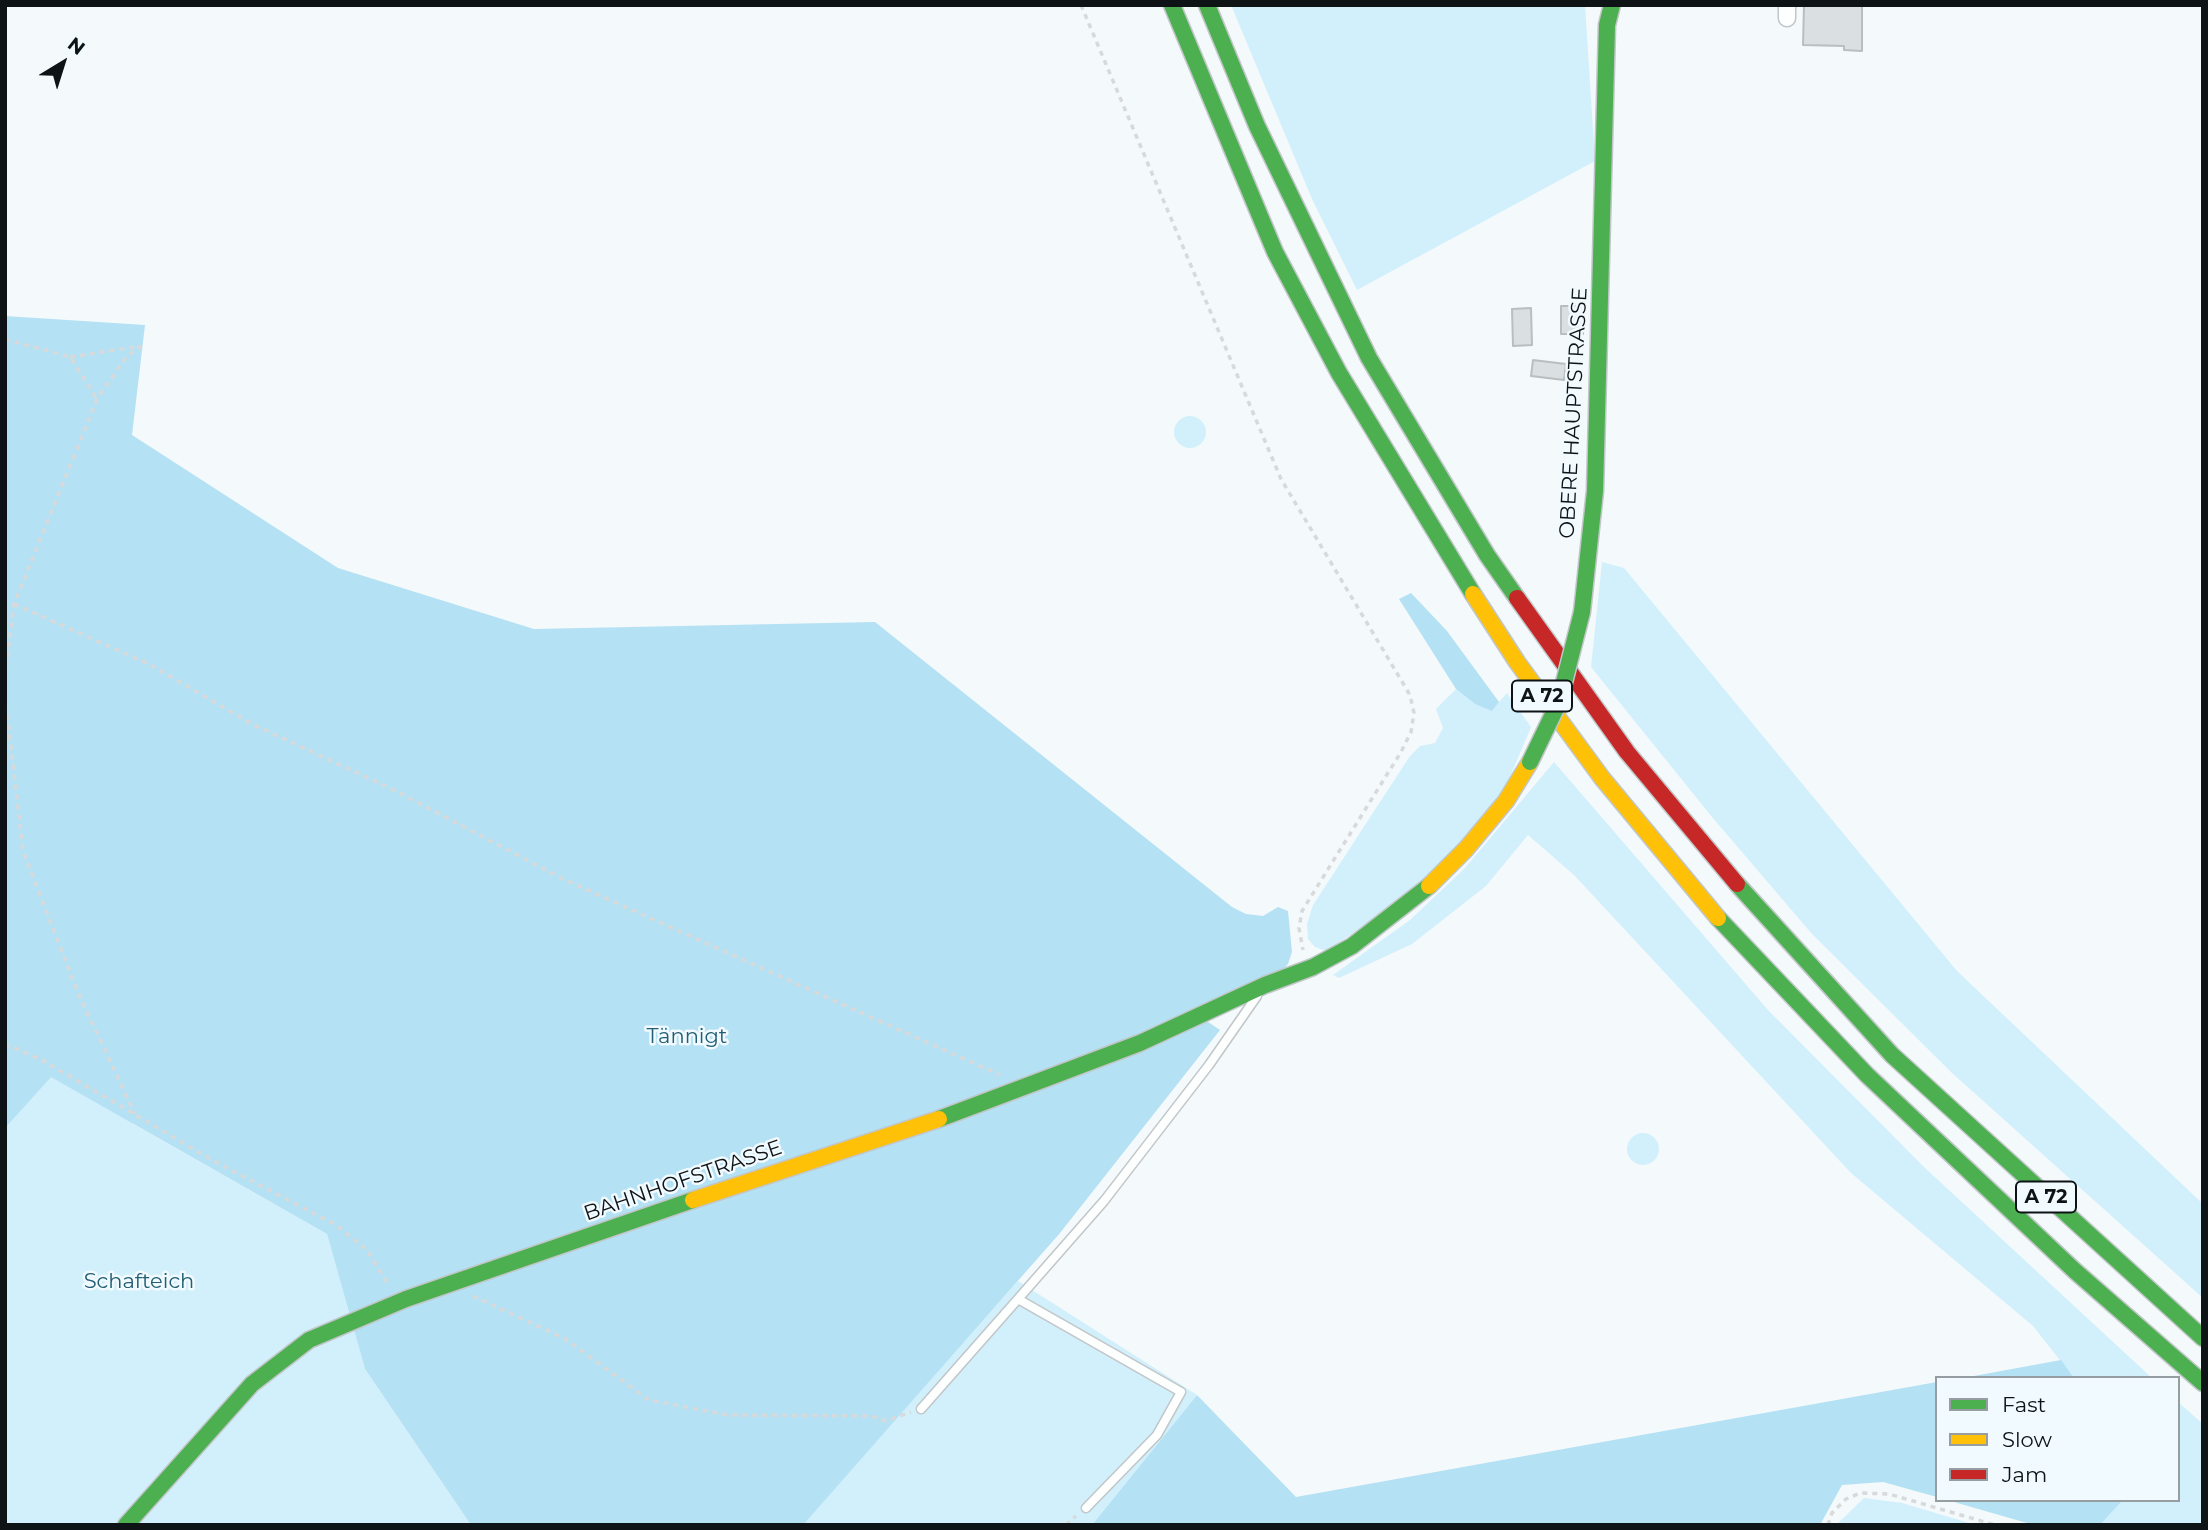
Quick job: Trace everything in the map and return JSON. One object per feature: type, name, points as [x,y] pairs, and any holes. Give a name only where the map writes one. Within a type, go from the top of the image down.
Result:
[{"type":"main road","name":"A 72","points":[[1172,5],[1275,252],[1339,373],[1462,578],[1517,662],[1595,767],[1694,892],[1867,1075],[2076,1271],[2203,1383]]},
{"type":"main road","name":"A 72","points":[[1207,5],[1263,139],[1369,358],[1487,555],[1627,752],[1721,867],[1892,1055],[2203,1338]]},
{"type":"main road","name":"OBERE HAUPTSTRASSE","points":[[1312,967],[1352,946],[1430,884],[1466,849],[1506,801],[1530,762],[1559,702],[1582,612],[1595,491],[1606,25],[1612,5]]},
{"type":"main road","name":"BAHNHOFSTRASSE","points":[[126,1525],[252,1384],[309,1340],[449,1284],[744,1182],[952,1115],[1140,1043],[1265,985],[1312,967]]},
{"type":"lane","points":[[921,1409],[1104,1201],[1209,1065],[1265,985]]},
{"type":"lane","points":[[1018,1298],[1181,1392],[1157,1435],[1086,1508]]},
{"type":"path","points":[[1081,5],[1281,479],[1410,695],[1414,713],[1411,732],[1401,752],[1302,911],[1300,945],[1312,967]]},
{"type":"path","points":[[5,339],[71,357],[144,344],[127,356],[97,399],[14,604],[5,677]]},
{"type":"path","points":[[71,357],[97,399]]},
{"type":"path","points":[[14,604],[149,664],[252,724],[394,790],[563,879],[1026,1087]]},
{"type":"path","points":[[5,695],[23,851],[78,993],[136,1116]]},
{"type":"path","points":[[5,1044],[43,1060],[214,1161],[337,1225],[367,1250],[391,1289],[391,1306]]},
{"type":"path","points":[[449,1284],[564,1338],[649,1400],[728,1415],[872,1416],[886,1421],[921,1409]]},
{"type":"path","points":[[1828,1525],[1832,1513],[1846,1499],[1860,1493],[1889,1494],[1995,1525]]},
{"type":"green space","points":[[1231,5],[1585,5],[1595,161],[1357,290],[1312,199]]},
{"type":"green space","name":"Tännigt","points":[[5,316],[145,325],[132,435],[338,568],[534,629],[875,622],[1232,907],[1246,914],[1263,916],[1278,907],[1288,911],[1292,952],[1288,964],[1279,974],[1196,1014],[1220,1030],[1060,1233],[803,1525],[471,1525],[365,1369],[327,1234],[51,1077],[5,1128]]},
{"type":"green space","points":[[1190,416],[1201,421],[1206,432],[1201,443],[1190,448],[1179,443],[1174,432],[1179,421]]},
{"type":"green space","points":[[1602,562],[1624,568],[1957,971],[2203,1204],[2203,1298],[1952,1073],[1812,934],[1712,817],[1591,667]]},
{"type":"green space","points":[[1411,593],[1447,631],[1499,702],[1492,711],[1475,704],[1456,689],[1399,599]]},
{"type":"green space","points":[[1456,689],[1475,704],[1492,710],[1507,693],[1531,727],[1509,779],[1475,830],[1397,903],[1326,951],[1315,947],[1308,939],[1307,924],[1313,905],[1410,756],[1420,746],[1435,743],[1443,728],[1436,709]]},
{"type":"green space","points":[[1554,762],[1768,1010],[1924,1167],[2150,1376],[2072,1376],[2033,1326],[1851,1173],[1574,875],[1528,835],[1486,886],[1412,944],[1339,978],[1333,975],[1410,920],[1465,868]]},
{"type":"green space","name":"Schafteich","points":[[5,770],[133,1124],[327,1234],[365,1369],[471,1525],[5,1525]]},
{"type":"green space","points":[[1643,1133],[1654,1138],[1659,1149],[1654,1160],[1643,1165],[1632,1160],[1627,1149],[1632,1138]]},
{"type":"green space","points":[[1018,1281],[1197,1395],[1092,1525],[802,1525]]},
{"type":"green space","points":[[2061,1360],[2073,1376],[1974,1376]]},
{"type":"green space","points":[[1935,1382],[1935,1496],[1883,1482],[1842,1485],[1820,1525],[1092,1525],[1197,1395],[1296,1497]]},
{"type":"green space","points":[[2180,1404],[2203,1424],[2203,1525],[2100,1525],[2121,1502],[2180,1502]]},
{"type":"green space","points":[[1864,1498],[1902,1503],[1976,1525],[1836,1525]]},
{"type":"green space","points":[[1954,1502],[2121,1502],[2100,1525],[2034,1525]]},
{"type":"building","points":[[1804,5],[1862,5],[1862,51],[1844,50],[1844,46],[1803,45]]},
{"type":"building","points":[[1561,306],[1583,306],[1583,334],[1561,334]]},
{"type":"building","points":[[1531,308],[1532,345],[1513,346],[1512,309]]},
{"type":"building","points":[[1533,360],[1566,364],[1564,380],[1531,376]]},
{"type":"traffic: fast","points":[[1172,5],[1275,252],[1339,373],[1473,594]]},
{"type":"traffic: fast","points":[[1207,5],[1257,126],[1369,358],[1487,555],[1517,598]]},
{"type":"traffic: fast","points":[[1582,612],[1595,491],[1607,25],[1612,5]]},
{"type":"traffic: fast","points":[[1530,762],[1559,702],[1582,612]]},
{"type":"traffic: fast","points":[[1737,884],[1892,1055],[2203,1338]]},
{"type":"traffic: fast","points":[[939,1119],[1140,1043],[1265,985],[1313,967],[1352,946],[1429,886]]},
{"type":"traffic: fast","points":[[1718,918],[1867,1075],[2075,1271],[2203,1383]]},
{"type":"traffic: fast","points":[[126,1525],[252,1384],[309,1340],[406,1299],[693,1200]]},
{"type":"traffic: slow","points":[[1473,594],[1517,662],[1602,778],[1718,918]]},
{"type":"traffic: slow","points":[[1429,886],[1466,849],[1506,801],[1530,762]]},
{"type":"traffic: slow","points":[[693,1200],[939,1119]]},
{"type":"traffic: jam","points":[[1517,598],[1627,752],[1737,884]]}]
